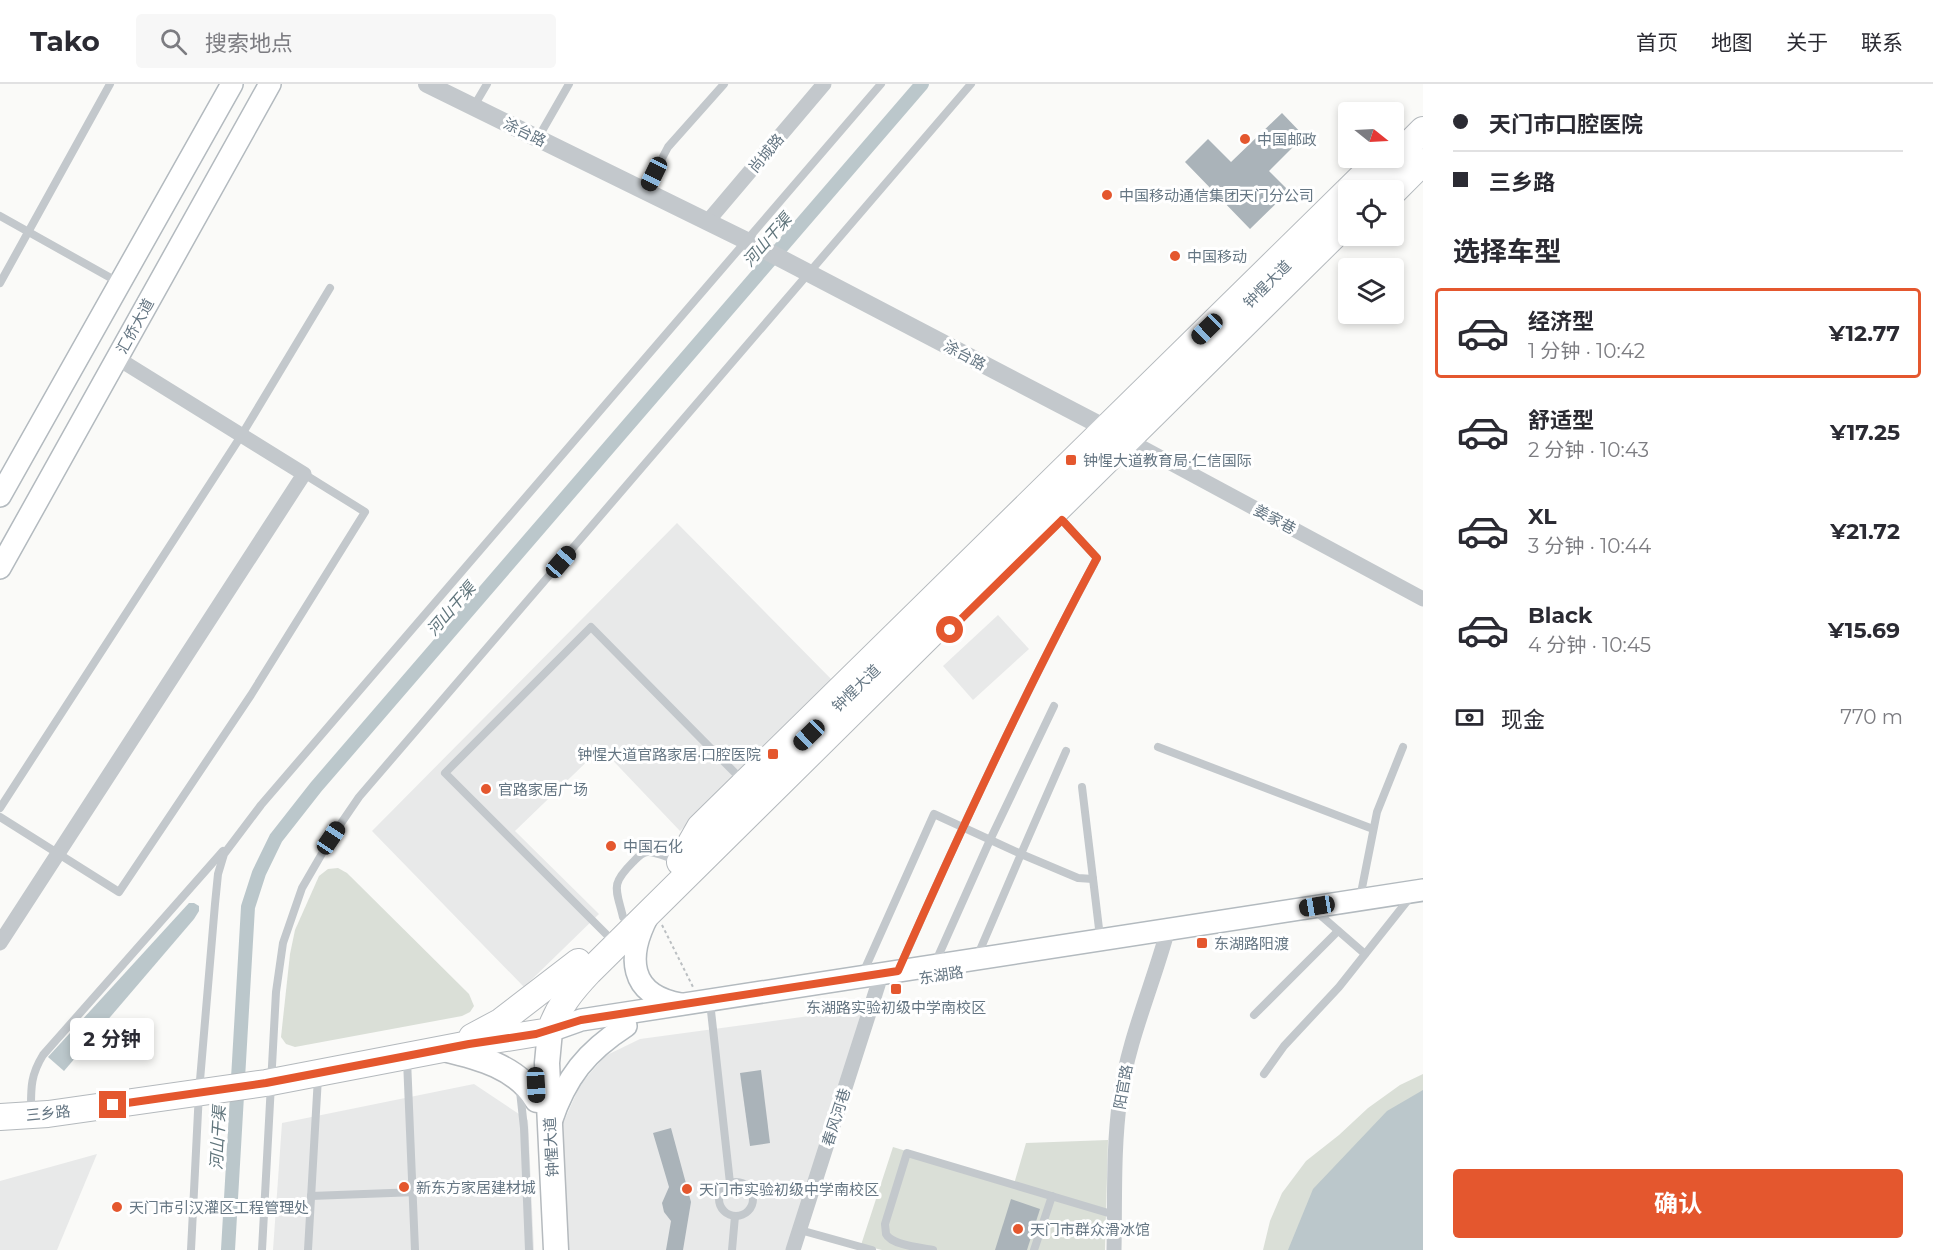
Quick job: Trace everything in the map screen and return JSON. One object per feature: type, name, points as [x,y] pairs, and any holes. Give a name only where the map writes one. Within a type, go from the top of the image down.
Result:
[{"type":"highway","points":[[1373,180],[1416,139]]},
{"type":"highway","points":[[1387,180],[1416,139]]},
{"type":"highway","points":[[1399,180],[1416,139]]},
{"type":"highway","points":[[1278,266],[1371,168]]},
{"type":"highway","name":"钟惺大道","points":[[543,1032],[572,990],[653,907],[850,720],[1122,437],[1278,266],[1338,213]]},
{"type":"highway","name":"钟惺大道","points":[[543,1032],[543,1012],[556,988],[578,962],[680,861],[1122,437],[1253,324],[1338,233]]},
{"type":"highway","points":[[1253,324],[1338,246]]},
{"type":"highway","points":[[850,720],[1062,520],[1122,437]]},
{"type":"highway","points":[[680,861],[700,827],[1122,437]]},
{"type":"highway","points":[[444,1048],[470,1038],[500,1022],[578,962]]},
{"type":"highway","points":[[269,1083],[444,1048],[543,1032]]},
{"type":"highway","name":"三乡路","points":[[0,1117],[31,1115],[269,1083]]},
{"type":"main road","points":[[3,484],[232,84]]},
{"type":"main road","name":"汇侨大道","points":[[0,568],[270,84]]},
{"type":"main road","name":"东湖路","points":[[870,981],[898,971],[935,965],[1100,940],[1167,934],[1319,914],[1418,896]]},
{"type":"main road","name":"东湖路","points":[[543,1032],[581,1020],[870,981],[1167,934],[1360,899],[1418,896]]},
{"type":"main road","points":[[653,907],[637,939],[634,960],[645,986],[672,1002],[702,1004]]},
{"type":"main road","name":"东湖路","points":[[543,1032],[584,1032],[626,1026],[702,1004]]},
{"type":"main road","points":[[550,1126],[569,1078],[598,1046],[626,1026]]},
{"type":"main road","name":"钟惺大道","points":[[543,1032],[535,1056],[544,1250]]},
{"type":"main road","name":"钟惺大道","points":[[543,1032],[547,1063],[556,1250]]},
{"type":"main road","points":[[444,1048],[484,1060],[517,1078],[527,1085],[537,1100]]},
{"type":"street","name":"涂台路","points":[[427,84],[453,93],[474,107],[750,242],[1122,437]]},
{"type":"street","name":"尚城路","points":[[708,221],[824,84]]},
{"type":"street","points":[[0,943],[304,474],[117,358]]},
{"type":"street","name":"姜家巷","points":[[1122,437],[1420,595]]},
{"type":"street","name":"阳官路","points":[[1114,1250],[1120,1097],[1133,1039],[1167,934]]},
{"type":"street","name":"春风河巷","points":[[793,1250],[870,981]]},
{"type":"lane","points":[[0,282],[110,84]]},
{"type":"lane","points":[[474,107],[487,84]]},
{"type":"lane","points":[[538,138],[568,84]]},
{"type":"lane","points":[[645,191],[668,147],[724,84]]},
{"type":"lane","points":[[31,1115],[31,1086],[34,1070],[43,1055],[236,836],[750,242],[881,84]]},
{"type":"lane","points":[[262,1250],[269,1083],[276,992],[283,943],[302,888],[331,838],[359,797],[806,271],[971,84]]},
{"type":"lane","points":[[0,216],[120,283]]},
{"type":"lane","points":[[0,808],[241,436],[330,288]]},
{"type":"lane","points":[[0,817],[119,892],[251,695],[365,512],[304,474]]},
{"type":"lane","points":[[898,971],[962,827],[1044,657],[1097,558],[1062,520]]},
{"type":"lane","points":[[615,926],[445,773],[591,627],[746,783]]},
{"type":"lane","points":[[935,965],[990,840],[1054,706]]},
{"type":"lane","points":[[1158,747],[1373,829]]},
{"type":"lane","points":[[1360,899],[1377,812],[1404,747]]},
{"type":"lane","points":[[976,959],[1066,751]]},
{"type":"lane","points":[[1082,787],[1100,940]]},
{"type":"lane","points":[[870,981],[934,814],[1069,875],[1093,879]]},
{"type":"lane","points":[[191,1250],[218,874],[224,854],[236,836]]},
{"type":"lane","points":[[1264,1074],[1284,1046],[1340,987],[1365,954],[1418,896]]},
{"type":"lane","points":[[1319,914],[1365,954]]},
{"type":"lane","points":[[1254,1015],[1338,931]]},
{"type":"lane","points":[[702,1004],[730,1183]]},
{"type":"lane","points":[[406,1056],[415,1250]]},
{"type":"lane","points":[[308,1250],[319,1073]]},
{"type":"lane","points":[[517,1078],[522,1100],[529,1250]]},
{"type":"lane","points":[[933,1250],[892,1240],[886,1234],[885,1224],[907,1153],[1115,1215]]},
{"type":"lane","points":[[730,1183],[741,1183],[750,1189],[752,1205],[749,1210],[735,1216],[725,1212],[720,1202],[721,1191],[730,1183]]},
{"type":"lane","points":[[311,1196],[526,1188]]},
{"type":"lane","points":[[1034,1250],[1052,1196]]},
{"type":"lane","points":[[732,1250],[735,1216]]},
{"type":"lane","points":[[800,1230],[872,1250]]},
{"type":"path","points":[[653,907],[702,1004]]},
{"type":"shaded area","name":"官路家居广场","points":[[677,523],[834,682],[680,831],[601,748],[515,831],[599,914],[524,987],[372,831]]},
{"type":"shaded area","points":[[998,615],[1029,649],[973,700],[943,666]]},
{"type":"shaded area","points":[[338,868],[347,873],[469,994],[474,1006],[470,1012],[462,1016],[295,1047],[286,1044],[281,1037],[290,954],[295,930],[319,876],[328,869]]},
{"type":"shaded area","points":[[189,903],[199,906],[194,919],[64,1071],[48,1057]]},
{"type":"shaded area","name":"天门市实验初级中学南校区","points":[[868,1008],[790,1250],[566,1250],[561,1128],[580,1085],[605,1056],[640,1039]]},
{"type":"shaded area","points":[[1423,1074],[1423,1250],[1263,1250],[1270,1221],[1282,1193],[1306,1161],[1368,1108],[1400,1085]]},
{"type":"shaded area","name":"新东方家居建材城","points":[[474,1084],[528,1120],[534,1250],[273,1250],[282,1123]]},
{"type":"shaded area","points":[[1423,1090],[1423,1250],[1288,1250],[1313,1189],[1387,1111]]},
{"type":"shaded area","points":[[1108,1140],[1105,1250],[882,1250],[861,1245],[893,1147],[1014,1184],[1026,1143]]},
{"type":"shaded area","points":[[97,1154],[57,1250],[0,1250],[0,1181]]},
{"type":"building","points":[[1282,113],[1304,136],[1269,171],[1289,191],[1250,229],[1185,162],[1208,139],[1231,162]]},
{"type":"building","points":[[761,1070],[770,1143],[750,1146],[740,1073]]},
{"type":"building","points":[[671,1128],[691,1202],[683,1250],[666,1250],[671,1221],[664,1212],[662,1203],[669,1187],[653,1133]]},
{"type":"building","name":"天门市群众滑冰馆","points":[[1011,1199],[1040,1209],[1027,1250],[995,1250]]},
{"type":"waterway","name":"河山干渠","points":[[228,1250],[248,907],[259,873],[276,838],[316,787],[922,84]]},
{"type":"place","name":"中国邮政","points":[[1245,139]]},
{"type":"place","name":"中国移动通信集团天门分公司","points":[[1107,195]]},
{"type":"place","name":"中国移动","points":[[1175,256]]},
{"type":"place","name":"钟惺大道教育局·仁信国际","points":[[1071,460]]},
{"type":"place","name":"钟惺大道官路家居·口腔医院","points":[[773,754]]},
{"type":"place","name":"官路家居广场","points":[[486,789]]},
{"type":"place","name":"中国石化","points":[[611,846]]},
{"type":"place","name":"东湖路阳渡","points":[[1202,943]]},
{"type":"place","name":"东湖路实验初级中学南校区","points":[[896,989]]},
{"type":"place","name":"新东方家居建材城","points":[[404,1187]]},
{"type":"place","name":"天门市实验初级中学南校区","points":[[687,1189]]},
{"type":"place","name":"天门市引汉灌区工程管理处","points":[[117,1207]]},
{"type":"place","name":"天门市群众滑冰馆","points":[[1018,1229]]},
{"type":"route","points":[[113,1105],[266,1083],[469,1044],[536,1034],[581,1020],[898,971],[962,827],[1023,699],[1097,558],[1062,520],[950,630]]}]
